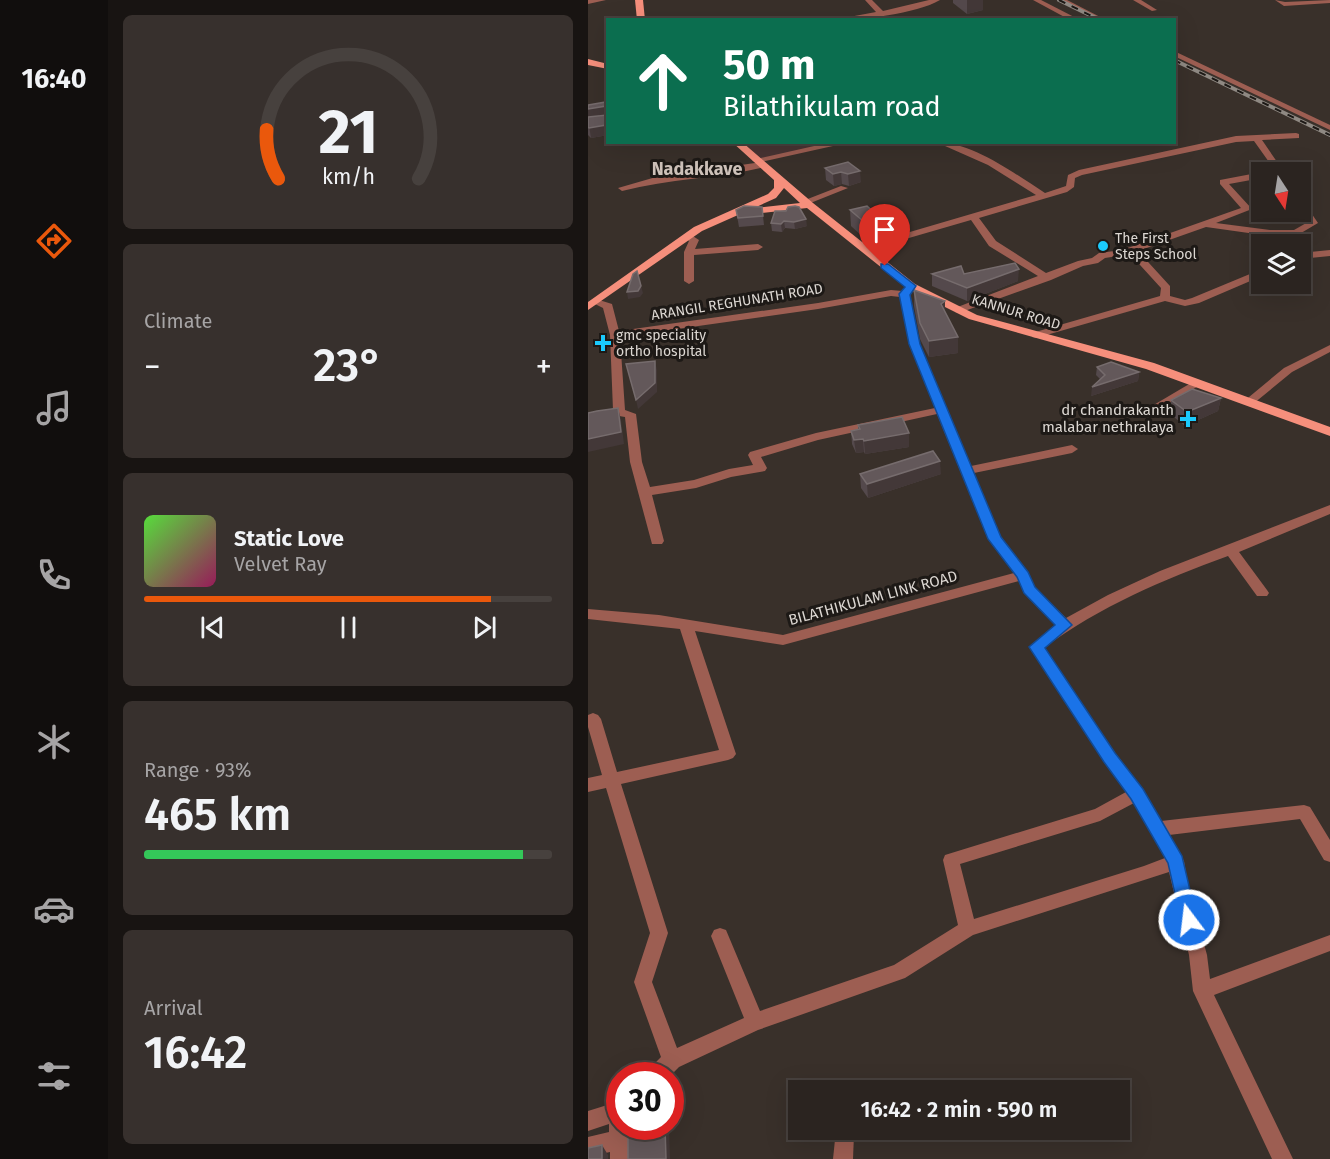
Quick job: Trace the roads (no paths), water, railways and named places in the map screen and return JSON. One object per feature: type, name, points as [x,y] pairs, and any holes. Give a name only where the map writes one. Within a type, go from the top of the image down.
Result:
[{"type":"main road","points":[[639,0],[641,18]]},
{"type":"main road","points":[[588,62],[606,66]]},
{"type":"main road","name":"KANNUR ROAD","points":[[738,144],[782,183],[859,245],[908,290],[973,317],[1150,366],[1330,432]]},
{"type":"main road","points":[[592,304],[698,229],[738,213],[784,200],[788,195],[782,183]]},
{"type":"main road","points":[[738,213],[807,203]]},
{"type":"street","points":[[588,2],[603,0]]},
{"type":"street","points":[[868,0],[882,13]]},
{"type":"street","points":[[849,18],[937,0]]},
{"type":"street","points":[[1036,0],[1073,18]]},
{"type":"street","points":[[1062,0],[1099,18]]},
{"type":"street","points":[[1136,0],[1154,10]]},
{"type":"street","points":[[1278,0],[1284,3],[1330,2]]},
{"type":"street","points":[[1176,54],[1329,127]]},
{"type":"street","points":[[859,245],[895,233],[902,237],[1044,196],[1070,187],[1071,177],[1079,172],[1236,139],[1296,136]]},
{"type":"street","points":[[1256,138],[1272,162]]},
{"type":"street","points":[[622,188],[638,183],[733,172],[759,163],[839,144]]},
{"type":"street","points":[[945,144],[991,163],[1044,196]]},
{"type":"street","points":[[959,310],[1081,263],[1095,261],[1102,255],[1123,253],[1247,209],[1223,182],[1251,177]]},
{"type":"street","points":[[807,203],[844,189]]},
{"type":"street","points":[[974,217],[987,238],[1007,254],[1047,278]]},
{"type":"street","points":[[1204,224],[1270,233],[1296,233],[1313,223],[1311,220]]},
{"type":"street","points":[[688,236],[694,240],[689,252],[689,280]]},
{"type":"street","points":[[689,252],[758,247]]},
{"type":"street","points":[[1132,250],[1166,288],[1165,298]]},
{"type":"street","points":[[1311,255],[1330,253]]},
{"type":"street","points":[[1036,335],[1165,298],[1185,303],[1195,301],[1251,277]]},
{"type":"street","points":[[908,290],[914,344],[995,539],[1023,575],[1029,590],[1065,625]]},
{"type":"street","name":"ARANGIL REGHUNATH ROAD","points":[[615,335],[818,306],[908,290]]},
{"type":"street","points":[[592,304],[608,306],[615,335],[619,412]]},
{"type":"street","points":[[1250,402],[1288,370],[1330,348]]},
{"type":"street","points":[[1158,406],[1196,383]]},
{"type":"street","points":[[645,492],[696,484],[729,472],[761,468],[754,455],[816,437],[942,410]]},
{"type":"street","points":[[588,418],[619,412],[630,414],[636,462],[657,541]]},
{"type":"street","points":[[967,471],[1072,449]]},
{"type":"street","points":[[1283,1159],[1202,991],[1198,955],[1179,885],[1176,861],[1137,794],[1110,758],[1079,708],[1036,647],[1065,625],[1113,598],[1164,574],[1231,550],[1330,509]]},
{"type":"street","points":[[1231,550],[1262,593]]},
{"type":"street","name":"BILATHIKULAM LINK ROAD","points":[[588,614],[686,624],[783,640],[1023,575]]},
{"type":"street","points":[[588,785],[728,754],[686,624]]},
{"type":"street","points":[[593,719],[659,933],[643,982],[672,1060],[755,1022],[899,972],[968,929],[1147,873],[1176,861]]},
{"type":"street","points":[[968,929],[951,860],[1100,814],[1137,794]]},
{"type":"street","points":[[1157,829],[1304,812],[1330,855]]},
{"type":"street","points":[[720,936],[755,1022]]},
{"type":"street","points":[[1202,991],[1330,942]]},
{"type":"street","points":[[588,1121],[606,1116]]},
{"type":"street","points":[[843,1159],[844,1140]]},
{"type":"street","points":[[588,1147],[620,1149]]},
{"type":"railway","points":[[1059,0],[1096,18]]},
{"type":"railway","points":[[1176,61],[1330,135]]},
{"type":"place","name":"The First Steps School","points":[[1103,246]]},
{"type":"place","name":"gmc speciality ortho hospital","points":[[603,343]]},
{"type":"place","name":"dr chandrakanth malabar nethralaya","points":[[1188,419]]},
{"type":"district","name":"Nadakkave","points":[[697,169]]}]
